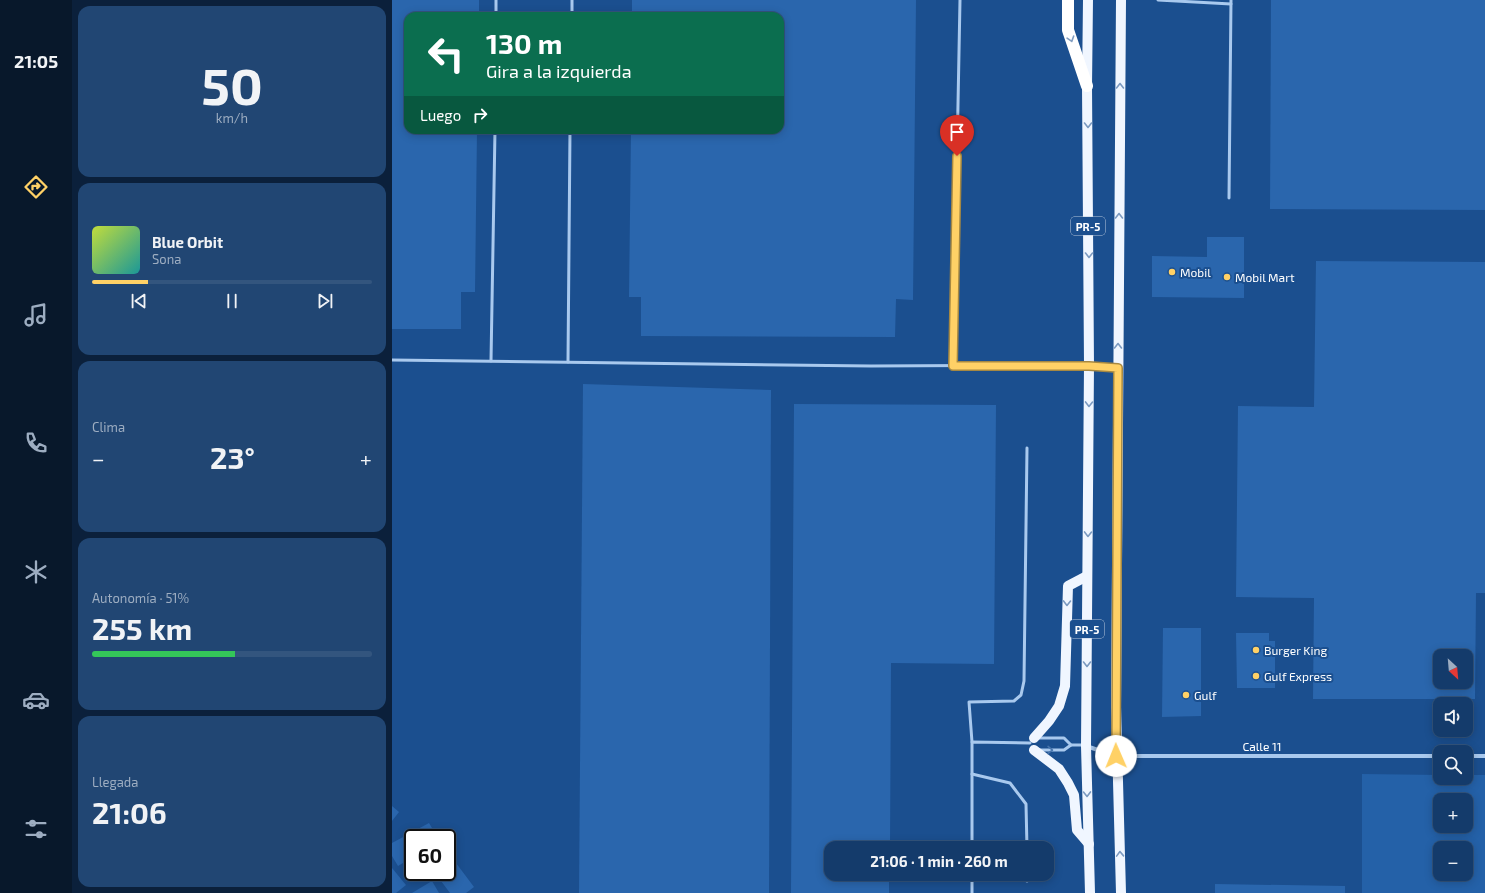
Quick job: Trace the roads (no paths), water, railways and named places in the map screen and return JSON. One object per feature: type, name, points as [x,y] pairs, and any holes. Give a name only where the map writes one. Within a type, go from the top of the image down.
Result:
[{"type":"highway","points":[[1068,0],[1068,30],[1087,86]]},
{"type":"main road","name":"PR-5","points":[[1088,0],[1087,86],[1089,366],[1086,746],[1090,893]]},
{"type":"main road","name":"PR-5","points":[[1121,0],[1116,756],[1121,893]]},
{"type":"main road","points":[[1087,576],[1068,586],[1065,686],[1059,706],[1033,744],[1059,769],[1068,783],[1074,794],[1077,830],[1089,844]]},
{"type":"street","name":"Calle 11","points":[[1086,746],[1116,756],[1433,756]]},
{"type":"street","points":[[1473,756],[1485,756]]},
{"type":"lane","points":[[496,0],[496,12]]},
{"type":"lane","points":[[572,0],[572,12]]},
{"type":"lane","points":[[953,366],[960,0]]},
{"type":"lane","points":[[1158,0],[1231,2],[1229,198]]},
{"type":"lane","points":[[491,361],[495,134]]},
{"type":"lane","points":[[568,362],[570,134]]},
{"type":"lane","points":[[392,360],[1089,366],[1118,368]]},
{"type":"lane","points":[[972,841],[972,742],[969,702],[1014,701],[1021,694],[1024,681],[1027,448]]},
{"type":"lane","points":[[1033,744],[1064,738],[1071,744],[1086,746]]},
{"type":"lane","points":[[972,742],[1033,744],[1064,750],[1071,744]]},
{"type":"lane","points":[[972,774],[1010,783],[1026,804],[1027,841]]},
{"type":"lane","points":[[972,881],[972,893]]},
{"type":"place","name":"Mobil","points":[[1172,272]]},
{"type":"place","name":"Mobil Mart","points":[[1227,277]]},
{"type":"place","name":"Burger King","points":[[1256,650]]},
{"type":"place","name":"Gulf Express","points":[[1256,676]]},
{"type":"place","name":"Gulf","points":[[1186,695]]}]
